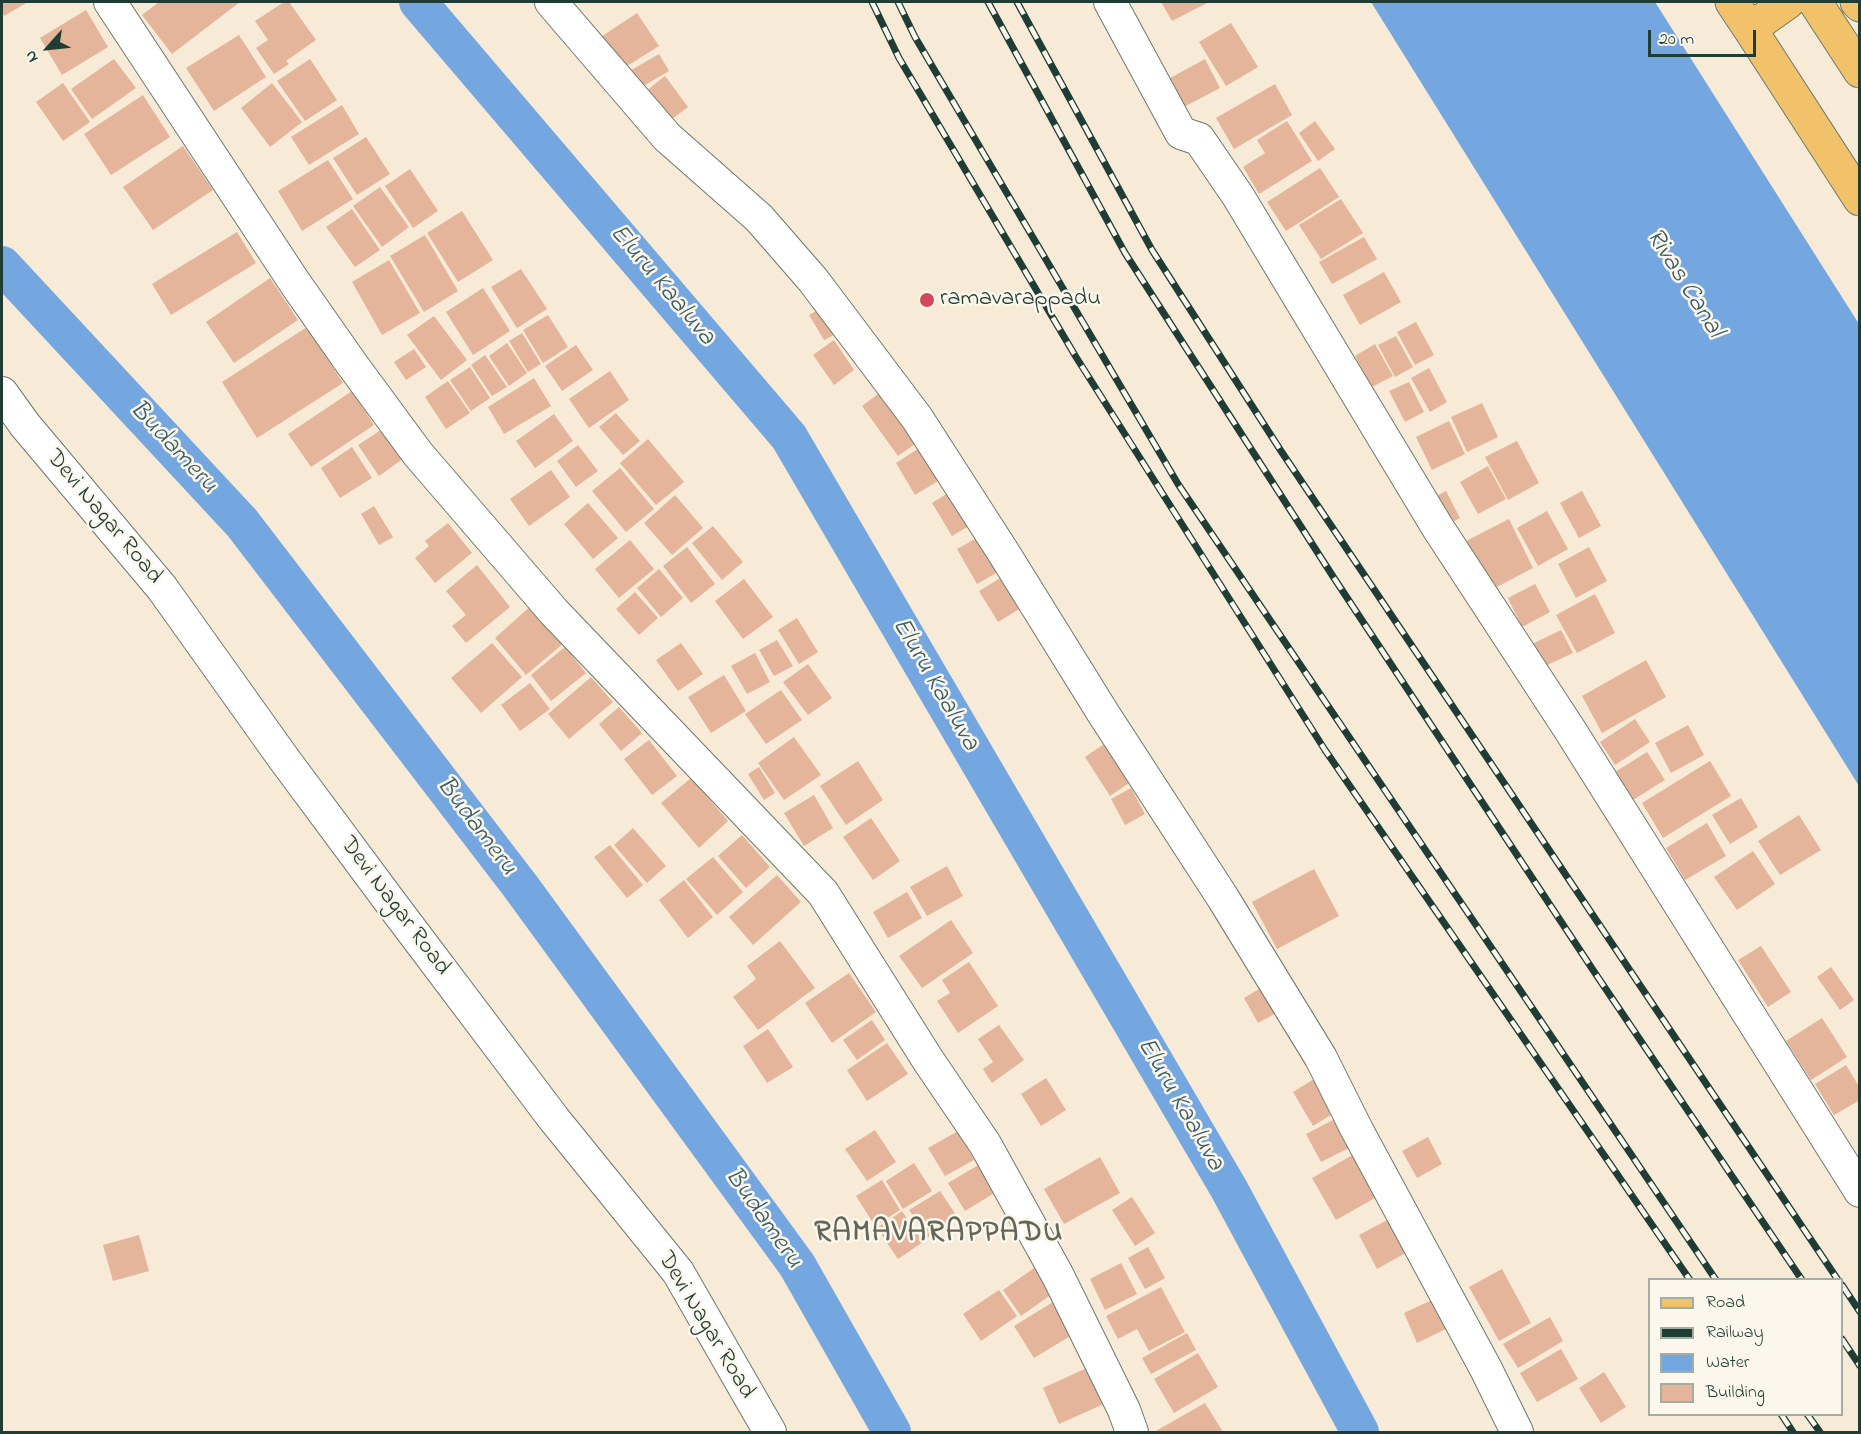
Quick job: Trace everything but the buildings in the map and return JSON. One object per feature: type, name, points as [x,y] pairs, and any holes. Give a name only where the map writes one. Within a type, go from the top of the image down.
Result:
[{"type":"main road","points":[[1732,2],[1860,199]]},
{"type":"main road","points":[[1750,29],[1788,2]]},
{"type":"main road","points":[[1815,2],[1860,71]]},
{"type":"street","points":[[110,2],[295,283],[418,454],[554,612],[823,893],[928,1060],[985,1144],[1058,1276],[1124,1410],[1132,1432]]},
{"type":"street","points":[[551,2],[667,137],[759,218],[813,280],[917,418],[1223,898],[1321,1058],[1517,1432]]},
{"type":"street","points":[[1110,2],[1181,133],[1199,139],[1238,196],[1438,528],[1570,730],[1860,1191]]},
{"type":"street","name":"Devi Nagar Road","points":[[2,393],[25,425],[162,588],[284,759],[394,907],[554,1119],[678,1272],[770,1432]]},
{"type":"water","name":"Rivas Canal","points":[[1371,2],[1655,2],[1859,324],[1859,786]]},
{"type":"waterway","name":"Eluru Kaaluva","points":[[418,2],[789,437],[1229,1189],[1360,1432]]},
{"type":"waterway","name":"Budameru","points":[[2,265],[242,523],[521,887],[797,1265],[892,1432]]},
{"type":"railway","points":[[872,2],[899,58],[1076,357],[1325,750],[1689,1278]]},
{"type":"railway","points":[[898,2],[915,37],[1178,484],[1715,1278]]},
{"type":"railway","points":[[988,2],[1125,253],[1334,578],[1595,973],[1801,1278]]},
{"type":"railway","points":[[1017,2],[1152,250],[1281,451],[1837,1278]]},
{"type":"railway","points":[[1843,1286],[1860,1312]]},
{"type":"railway","points":[[1843,1340],[1860,1366]]},
{"type":"railway","points":[[1782,1416],[1793,1432]]},
{"type":"railway","points":[[1808,1416],[1820,1432]]},
{"type":"place","name":"ramavarappadu","points":[[927,300]]},
{"type":"district","name":"RAMAVARAPPADU","points":[[939,1235]]}]
